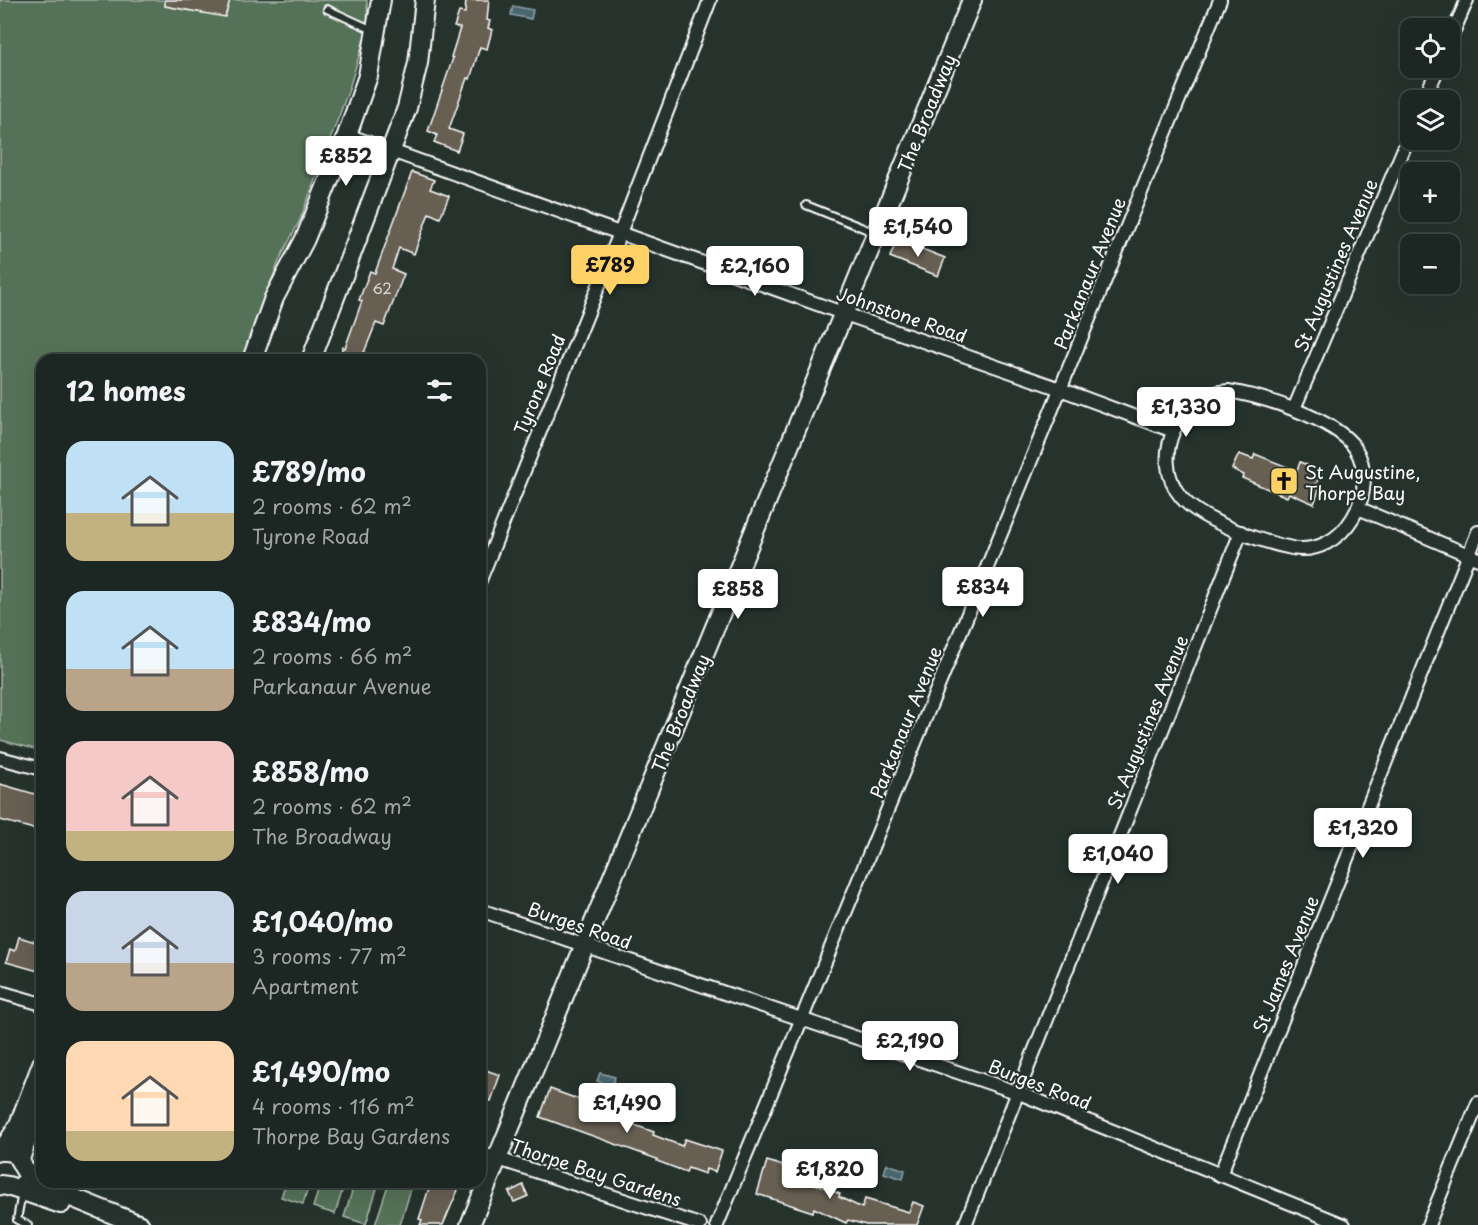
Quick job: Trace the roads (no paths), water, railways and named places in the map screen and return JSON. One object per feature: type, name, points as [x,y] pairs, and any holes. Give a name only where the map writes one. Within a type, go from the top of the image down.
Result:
[{"type":"street","points":[[254,354],[274,298],[305,238],[347,135],[368,76],[381,0]]},
{"type":"street","points":[[313,354],[406,108],[418,63],[425,0]]},
{"type":"street","name":"Tyrone Road","points":[[486,565],[620,232],[710,0]]},
{"type":"street","name":"The Broadway","points":[[489,1156],[585,945],[972,0]]},
{"type":"street","name":"Parkanaur Avenue","points":[[717,1225],[1220,0]]},
{"type":"street","points":[[1459,18],[1467,0]]},
{"type":"street","name":"Johnstone Road","points":[[347,135],[1173,431]]},
{"type":"street","name":"St Augustines Avenue","points":[[1294,409],[1403,150]]},
{"type":"street","points":[[1217,392],[1242,393],[1294,409],[1331,429],[1353,446],[1361,462],[1364,483],[1358,508],[1343,531],[1332,541],[1319,547],[1296,549],[1280,546],[1241,532],[1189,506],[1173,486],[1167,458],[1173,431],[1188,408],[1217,392]]},
{"type":"street","points":[[1358,508],[1473,557]]},
{"type":"street","name":"St James Avenue","points":[[1220,1175],[1473,557],[1478,531]]},
{"type":"street","name":"St Augustines Avenue","points":[[965,1225],[1241,532]]},
{"type":"street","points":[[0,758],[36,768]]},
{"type":"street","name":"Burges Road","points":[[486,912],[1019,1093],[1344,1225]]},
{"type":"street","points":[[0,992],[36,1002]]},
{"type":"street","points":[[15,1178],[16,1154],[1,1151],[18,1127],[36,1080]]},
{"type":"street","points":[[1428,1225],[1478,1102]]},
{"type":"street","points":[[15,1178],[36,1114]]},
{"type":"street","name":"Thorpe Bay Gardens","points":[[489,1156],[700,1225]]},
{"type":"street","points":[[15,1178],[36,1182]]},
{"type":"street","points":[[49,1188],[139,1225]]},
{"type":"street","name":"The Broadway","points":[[470,1225],[480,1188]]},
{"type":"lane","points":[[327,9],[376,32]]},
{"type":"lane","points":[[806,204],[877,233]]},
{"type":"lane","points":[[15,1178],[17,1220],[28,1225]]},
{"type":"water","points":[[513,6],[533,10],[531,19],[511,15]]},
{"type":"water","points":[[600,1073],[615,1077],[612,1086],[597,1081]]},
{"type":"water","points":[[887,1164],[905,1170],[903,1179],[884,1173]]},
{"type":"place","name":"St Augustine, Thorpe Bay","points":[[1284,481]]}]
